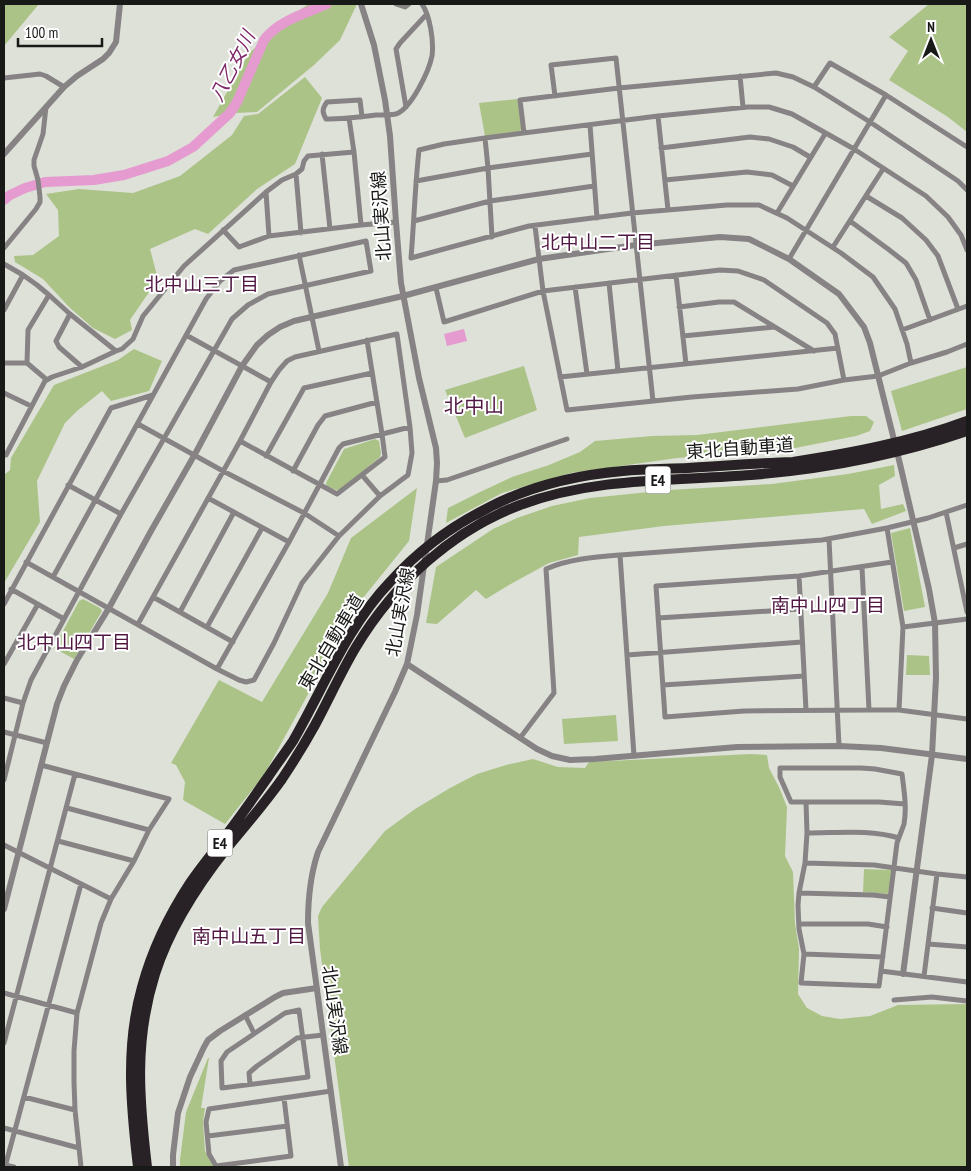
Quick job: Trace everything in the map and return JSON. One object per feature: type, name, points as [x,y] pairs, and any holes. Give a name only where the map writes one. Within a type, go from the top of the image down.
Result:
[{"type":"highway","name":"東北自動車道","points":[[147,1167],[139,1092],[140,1053],[146,1009],[162,953],[177,923],[198,889],[228,847],[265,802],[305,743],[367,630],[387,602],[413,575],[466,532],[500,513],[522,504],[567,491],[615,483],[748,475],[808,469],[862,460],[967,421]]},
{"type":"highway","name":"東北自動車道","points":[[138,1167],[130,1093],[132,1037],[146,972],[161,934],[190,882],[254,797],[292,742],[360,619],[389,583],[415,557],[438,538],[473,516],[530,490],[578,477],[623,471],[793,462],[895,447],[967,431]]},
{"type":"street","points":[[4,154],[64,87],[103,59],[113,48],[116,42],[120,4]]},
{"type":"street","name":"北山実沢線","points":[[341,1167],[308,923],[309,891],[318,852],[407,664],[417,614],[437,462],[436,448],[419,378],[403,296],[388,114],[374,46],[361,4]]},
{"type":"street","points":[[396,4],[405,7],[409,4]]},
{"type":"street","points":[[362,117],[360,100],[327,102],[323,108],[323,114],[326,119],[349,118],[362,117],[388,114],[396,114],[406,107],[415,96],[432,57],[433,42],[422,4]]},
{"type":"street","points":[[406,107],[396,49],[426,15]]},
{"type":"street","points":[[555,96],[551,65],[616,58],[653,401]]},
{"type":"street","points":[[814,87],[830,63],[886,94],[967,147]]},
{"type":"street","points":[[4,78],[40,74],[64,87]]},
{"type":"street","points":[[524,133],[520,100],[618,88],[776,74],[793,77],[814,87],[958,181],[967,190]]},
{"type":"street","points":[[740,76],[744,107]]},
{"type":"street","points":[[789,260],[886,94]]},
{"type":"street","points":[[4,248],[40,202],[34,160],[43,134],[46,107]]},
{"type":"street","points":[[911,363],[907,344],[894,309],[873,277],[788,218],[759,205],[726,205],[632,213],[535,226],[411,258],[419,150],[444,144],[622,120],[744,107],[770,107],[792,114],[854,150],[926,196],[947,216],[961,235],[967,250]]},
{"type":"street","points":[[658,116],[668,210]]},
{"type":"street","points":[[349,118],[361,225]]},
{"type":"street","points":[[590,124],[597,218]]},
{"type":"street","points":[[777,213],[825,134]]},
{"type":"street","points":[[661,148],[750,137],[769,139],[793,147],[810,157]]},
{"type":"street","points":[[485,138],[492,237]]},
{"type":"street","points":[[4,455],[6,455],[45,381],[122,349],[132,339],[144,316],[184,266],[266,192],[282,180],[296,174],[302,168],[308,156],[354,152]]},
{"type":"street","points":[[322,154],[330,229]]},
{"type":"street","points":[[416,181],[488,168],[592,154]]},
{"type":"street","points":[[832,247],[884,169]]},
{"type":"street","points":[[665,180],[747,172],[772,176],[793,186]]},
{"type":"street","points":[[296,174],[301,233]]},
{"type":"street","points":[[414,221],[490,200],[594,186]]},
{"type":"street","points":[[266,192],[269,236]]},
{"type":"street","points":[[866,196],[902,218],[926,240],[938,256],[958,309]]},
{"type":"street","points":[[850,221],[906,263],[916,280],[930,320]]},
{"type":"street","points":[[224,230],[239,247],[269,236],[396,222]]},
{"type":"street","points":[[535,226],[543,291],[567,410],[798,389],[844,380],[878,376],[967,344]]},
{"type":"street","points":[[4,909],[57,704],[64,686],[242,366],[268,335],[294,321],[436,288],[540,259],[720,237],[749,239],[789,260],[840,294],[864,327],[870,343],[929,589],[935,623],[936,678],[932,755],[903,974]]},
{"type":"street","points":[[4,780],[23,703],[31,680],[121,514],[232,319],[248,304],[268,294],[371,271],[366,241],[234,270],[220,281],[206,298],[53,577]]},
{"type":"street","points":[[299,255],[319,352]]},
{"type":"street","points":[[4,264],[49,294],[70,314],[116,351]]},
{"type":"street","points":[[436,288],[444,322],[543,291],[720,270],[738,271],[764,280],[826,322],[835,334],[844,380]]},
{"type":"street","points":[[4,310],[23,275]]},
{"type":"street","points":[[676,275],[686,364]]},
{"type":"street","points":[[609,283],[618,371]]},
{"type":"street","points":[[575,287],[587,374]]},
{"type":"street","points":[[28,363],[28,330],[49,294]]},
{"type":"street","points":[[679,307],[734,302],[814,351]]},
{"type":"street","points":[[902,330],[967,306]]},
{"type":"street","points":[[70,314],[56,341],[59,347],[82,367]]},
{"type":"street","points":[[682,336],[774,327]]},
{"type":"street","points":[[26,562],[217,669],[239,680],[246,682],[254,680],[274,643],[302,583],[339,536],[380,496],[408,475],[412,453],[410,427],[397,334],[295,357],[287,361],[270,382],[240,441],[138,624]]},
{"type":"street","points":[[186,335],[270,382]]},
{"type":"street","points":[[240,441],[337,494],[385,457],[367,340]]},
{"type":"street","points":[[560,377],[838,348]]},
{"type":"street","points":[[4,363],[28,363],[47,380]]},
{"type":"street","points":[[266,456],[304,388],[372,373]]},
{"type":"street","points":[[4,393],[32,406]]},
{"type":"street","points":[[4,604],[111,408],[153,395]]},
{"type":"street","points":[[293,471],[318,425],[325,416],[377,402]]},
{"type":"street","points":[[138,424],[304,514],[339,536]]},
{"type":"street","points":[[217,669],[289,542],[339,448],[343,444],[410,427]]},
{"type":"street","points":[[436,481],[447,480],[567,440]]},
{"type":"street","points":[[362,475],[380,496]]},
{"type":"street","points":[[68,485],[121,514]]},
{"type":"street","points":[[208,498],[289,542]]},
{"type":"street","points":[[520,738],[554,693],[546,569],[554,565],[587,558],[620,554],[828,539],[928,518],[967,505]]},
{"type":"street","points":[[180,612],[234,512]]},
{"type":"street","points":[[946,512],[967,612]]},
{"type":"street","points":[[207,627],[262,528]]},
{"type":"street","points":[[887,528],[903,627],[899,710]]},
{"type":"street","points":[[828,539],[839,746]]},
{"type":"street","points":[[954,548],[967,544]]},
{"type":"street","points":[[620,554],[634,756]]},
{"type":"street","points":[[892,562],[799,576],[656,586],[665,717],[744,711],[899,710],[967,719]]},
{"type":"street","points":[[862,567],[869,710]]},
{"type":"street","points":[[799,576],[806,710]]},
{"type":"street","points":[[11,590],[64,620]]},
{"type":"street","points":[[153,597],[233,642]]},
{"type":"street","points":[[4,664],[38,604]]},
{"type":"street","points":[[658,618],[800,609]]},
{"type":"street","points":[[903,627],[967,619]]},
{"type":"street","points":[[627,655],[802,642]]},
{"type":"street","points":[[407,664],[536,749],[552,756],[570,760],[737,747],[839,746],[881,748],[967,759]]},
{"type":"street","points":[[663,685],[804,676]]},
{"type":"street","points":[[4,698],[23,703]]},
{"type":"street","points":[[4,732],[47,743]]},
{"type":"street","points":[[41,765],[169,799],[149,830],[100,923],[77,1013],[74,1050],[75,1110],[81,1167]]},
{"type":"street","points":[[806,802],[807,833],[805,863],[798,905],[799,929],[804,954],[801,983],[878,986],[894,867],[899,838],[904,824],[905,804],[902,774],[861,768],[780,768],[780,777],[791,802],[806,802],[879,802],[905,804]]},
{"type":"street","points":[[4,1043],[75,774]]},
{"type":"street","points":[[67,808],[149,830]]},
{"type":"street","points":[[807,833],[862,833],[899,838]]},
{"type":"street","points":[[58,841],[134,861]]},
{"type":"street","points":[[4,845],[111,899]]},
{"type":"street","points":[[805,863],[874,865],[967,877]]},
{"type":"street","points":[[924,976],[937,874]]},
{"type":"street","points":[[14,1167],[5,1166],[80,884]]},
{"type":"street","points":[[799,893],[873,894],[890,897]]},
{"type":"street","points":[[932,908],[967,913]]},
{"type":"street","points":[[799,924],[868,924],[886,927]]},
{"type":"street","points":[[928,944],[967,947]]},
{"type":"street","points":[[804,954],[883,957]]},
{"type":"street","points":[[881,971],[967,982]]},
{"type":"street","points":[[173,1167],[172,1155],[178,1113],[201,1052],[208,1040],[265,1002],[283,993],[317,988]]},
{"type":"street","points":[[4,994],[77,1013]]},
{"type":"street","points":[[894,1000],[932,997],[967,1001]]},
{"type":"street","points":[[299,1010],[303,1038],[308,1077],[222,1088],[222,1061],[226,1052],[284,1013],[299,1010]]},
{"type":"street","points":[[245,1015],[254,1033]]},
{"type":"street","points":[[250,1084],[248,1073],[297,1038],[323,1035]]},
{"type":"street","points":[[284,1098],[291,1156],[216,1166],[210,1154],[206,1122],[209,1109],[331,1091]]},
{"type":"street","points":[[24,1097],[75,1110]]},
{"type":"street","points":[[208,1136],[287,1126]]},
{"type":"street","points":[[4,1128],[79,1148]]},
{"type":"green space","points":[[4,4],[39,4],[4,46]]},
{"type":"green space","points":[[309,4],[357,4],[340,40],[314,65],[257,112],[213,117],[249,53],[295,13]]},
{"type":"green space","points":[[929,4],[967,4],[967,132],[948,117],[889,80],[908,51],[889,37]]},
{"type":"green space","points":[[305,77],[322,98],[295,164],[257,189],[208,234],[195,229],[150,249],[158,279],[130,320],[132,330],[115,339],[93,328],[69,307],[43,279],[15,262],[14,256],[33,255],[59,236],[58,210],[46,194],[79,189],[133,193],[180,176],[232,135],[244,116],[258,114]]},
{"type":"green space","points":[[518,99],[522,129],[519,132],[485,136],[479,103]]},
{"type":"green space","points":[[134,349],[162,361],[149,391],[111,401],[102,391],[65,423],[37,481],[40,522],[4,583],[4,475],[10,470],[11,458],[54,385],[118,360]]},
{"type":"green space","points":[[524,366],[537,410],[465,438],[445,390]]},
{"type":"green space","points":[[967,367],[967,409],[902,431],[891,391]]},
{"type":"green space","points":[[851,416],[866,416],[874,422],[870,431],[856,436],[780,451],[677,458],[571,473],[502,493],[446,523],[448,508],[512,477],[549,465],[580,452],[595,441],[652,436],[697,435]]},
{"type":"green space","points":[[375,439],[379,441],[380,457],[340,491],[327,487],[326,483],[344,449]]},
{"type":"green space","points":[[894,465],[895,476],[879,485],[881,509],[903,504],[906,511],[872,524],[864,509],[664,526],[579,537],[578,555],[549,563],[486,599],[476,590],[437,624],[426,623],[436,567],[493,529],[517,518],[552,506],[590,498],[669,490],[772,484],[848,474]]},
{"type":"green space","points":[[417,488],[409,541],[342,624],[313,685],[264,775],[225,824],[183,800],[185,782],[176,765],[171,763],[219,680],[262,702],[328,593],[351,538]]},
{"type":"green space","points":[[910,528],[925,607],[904,611],[891,533]]},
{"type":"green space","points":[[83,599],[102,611],[74,659],[54,648],[79,601]]},
{"type":"green space","points":[[907,655],[929,656],[930,675],[906,675]]},
{"type":"green space","points":[[616,715],[618,741],[564,744],[562,719]]},
{"type":"green space","points":[[750,754],[767,755],[769,768],[787,807],[785,856],[793,872],[795,924],[799,948],[798,994],[807,1008],[822,1016],[840,1019],[870,1016],[898,1005],[967,1004],[967,1167],[349,1167],[320,949],[318,916],[322,907],[385,831],[415,809],[477,774],[533,759],[558,767],[585,768],[589,762]]},
{"type":"green space","points":[[864,869],[891,870],[888,894],[863,892]]},
{"type":"green space","points":[[208,1058],[201,1108],[205,1108],[203,1122],[205,1151],[214,1167],[180,1167],[186,1112]]},
{"type":"shaded area","points":[[464,329],[467,341],[447,346],[444,334]]},
{"type":"waterway","name":"八乙女川","points":[[4,200],[25,188],[45,182],[94,180],[124,175],[168,161],[193,147],[230,113],[237,102],[264,40],[270,33],[293,18],[327,4]]},
{"type":"district","name":"北中山二丁目","points":[[598,242]]},
{"type":"district","name":"北中山三丁目","points":[[202,284]]},
{"type":"district","name":"北中山","points":[[474,406]]},
{"type":"district","name":"南中山四丁目","points":[[828,605]]},
{"type":"district","name":"北中山四丁目","points":[[74,642]]},
{"type":"district","name":"南中山五丁目","points":[[249,936]]}]
